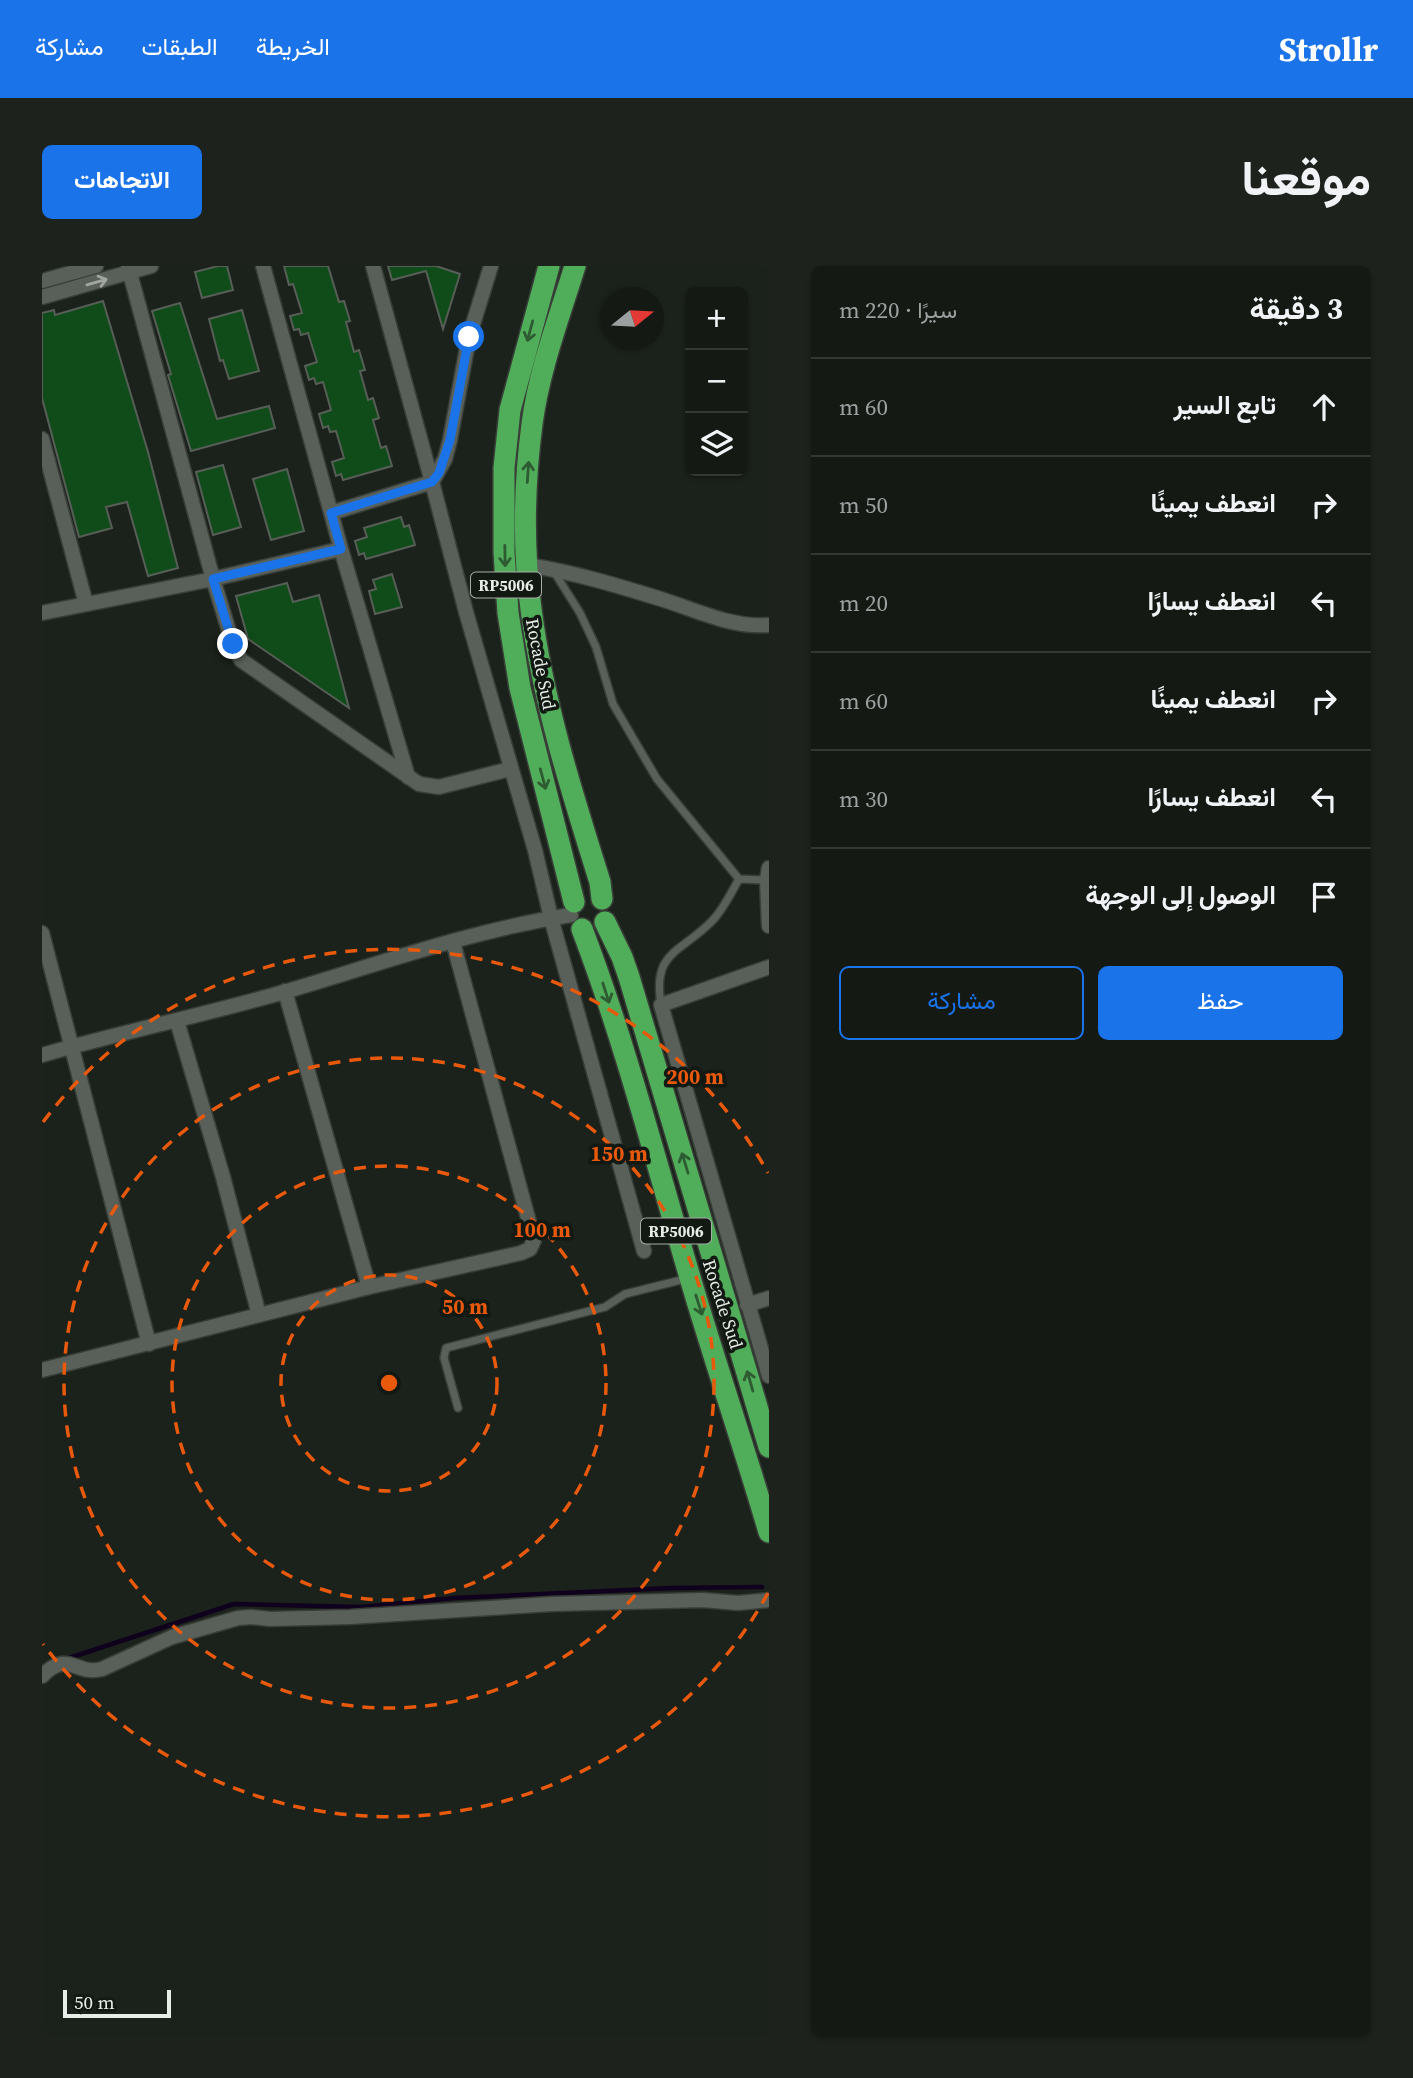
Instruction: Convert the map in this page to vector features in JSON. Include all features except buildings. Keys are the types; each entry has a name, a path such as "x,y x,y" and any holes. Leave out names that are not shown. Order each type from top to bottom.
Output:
{"highway":[{"name":"Rocade Sud","path":"549,266 510,410 504,468 504,552 508,613 520,688 569,916 605,988 690,1278 769,1532"},
{"name":"Rocade Sud","path":"575,266 553,335 532,423 527,477 527,565 531,609 543,676 567,772 600,882 601,899 607,910 605,922 629,977 769,1447"},
{"path":"601,899 590,894 578,898 569,916 595,930 605,922"}],"street":[{"path":"42,281 96,266"},
{"path":"42,297 129,269 151,266"},
{"path":"263,266 408,778"},
{"path":"373,266 510,769 535,850 569,916 644,1251"},
{"path":"331,513 432,482 439,473 450,440 469,337 491,266"},
{"path":"129,269 213,579 233,644 241,660 419,785 432,787 510,769"},
{"path":"42,439 86,604"},
{"path":"42,613 213,579 341,549"},
{"path":"527,565 553,569 652,596 743,625 769,625"},
{"path":"768,874 769,926"},
{"path":"42,1055 177,1021 453,942 569,916"},
{"path":"42,933 149,1344"},
{"path":"42,1370 530,1249 534,1240 453,942"},
{"path":"769,967 661,1005 769,1376"},
{"path":"285,991 369,1287"},
{"path":"177,1021 223,1177 259,1315"},
{"path":"747,1304 769,1298"},
{"path":"42,1675 61,1662 72,1663 89,1671 102,1669 172,1637 238,1618 350,1617 552,1604 703,1600 738,1603 769,1600"}],"lane":[{"path":"553,569 580,613 596,647 613,704 657,779 739,879"},
{"path":"661,1005 658,985 664,961 713,920 739,879 768,874"},
{"path":"458,1408 444,1359 446,1348 606,1307 625,1294 690,1278"}],"waterway":[{"path":"66,1659 234,1604 361,1607 454,1598 671,1588 762,1587"}],"route":[{"path":"233,644 213,579 341,549 331,513 432,482 439,473 450,440 469,337"}]}
